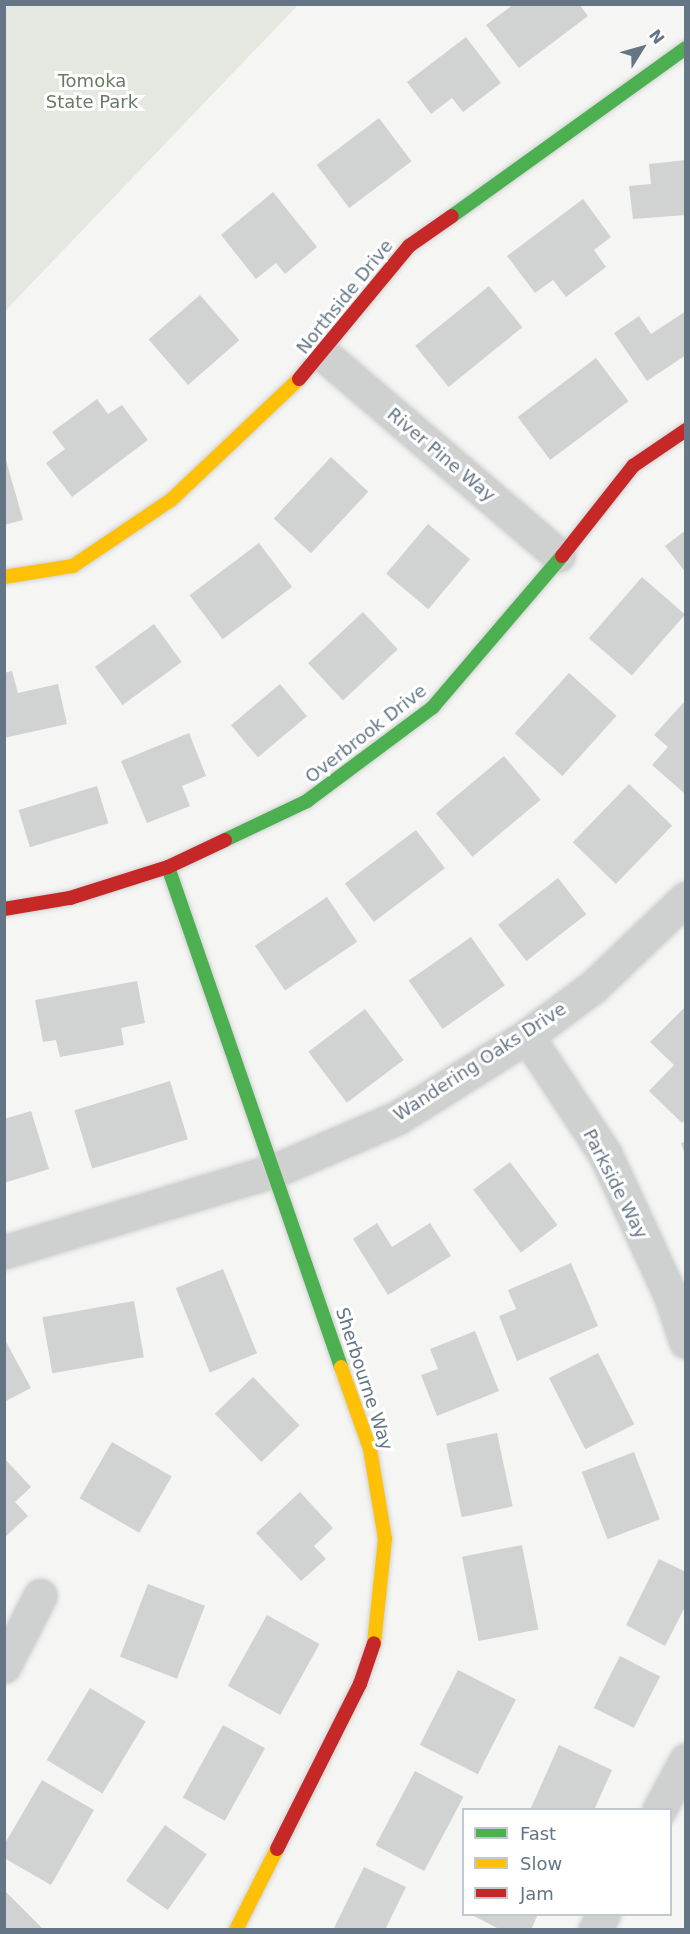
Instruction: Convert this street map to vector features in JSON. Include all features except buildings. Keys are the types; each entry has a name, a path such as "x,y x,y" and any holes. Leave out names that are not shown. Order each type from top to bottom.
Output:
{"street":[{"name":"Northside Drive","path":"4,577 73,566 171,500 324,354 409,246 686,48"},
{"name":"River Pine Way","path":"324,354 558,555"},
{"name":"Overbrook Drive","path":"4,909 69,898 168,867 307,801 433,707 486,651 558,555 633,466 686,429"},
{"name":"Sherbourne Way","path":"168,867 276,1170 370,1449 385,1539 376,1636 360,1684 236,1929"},
{"name":"Wandering Oaks Drive","path":"4,1252 276,1170 397,1118 527,1036 594,986 686,898"},
{"name":"Parkside Way","path":"527,1036 604,1155 670,1297 686,1342"},
{"path":"4,1666 40,1596"},
{"path":"660,1808 686,1760"}],"green space":[{"name":"Tomoka State Park","path":"4,5 298,5 5,311"}],"traffic: fast":[{"path":"452,216 686,48"},
{"path":"225,840 307,801 433,707 562,556"},
{"path":"168,867 341,1367"}],"traffic: slow":[{"path":"4,577 73,566 171,500 299,379"},
{"path":"341,1367 370,1449 385,1539 374,1643"},
{"path":"236,1930 277,1849"}],"traffic: jam":[{"path":"299,379 409,246 452,216"},
{"path":"562,556 633,466 686,430"},
{"path":"4,909 70,898 168,867 225,840"},
{"path":"277,1849 360,1684 374,1643"}]}
